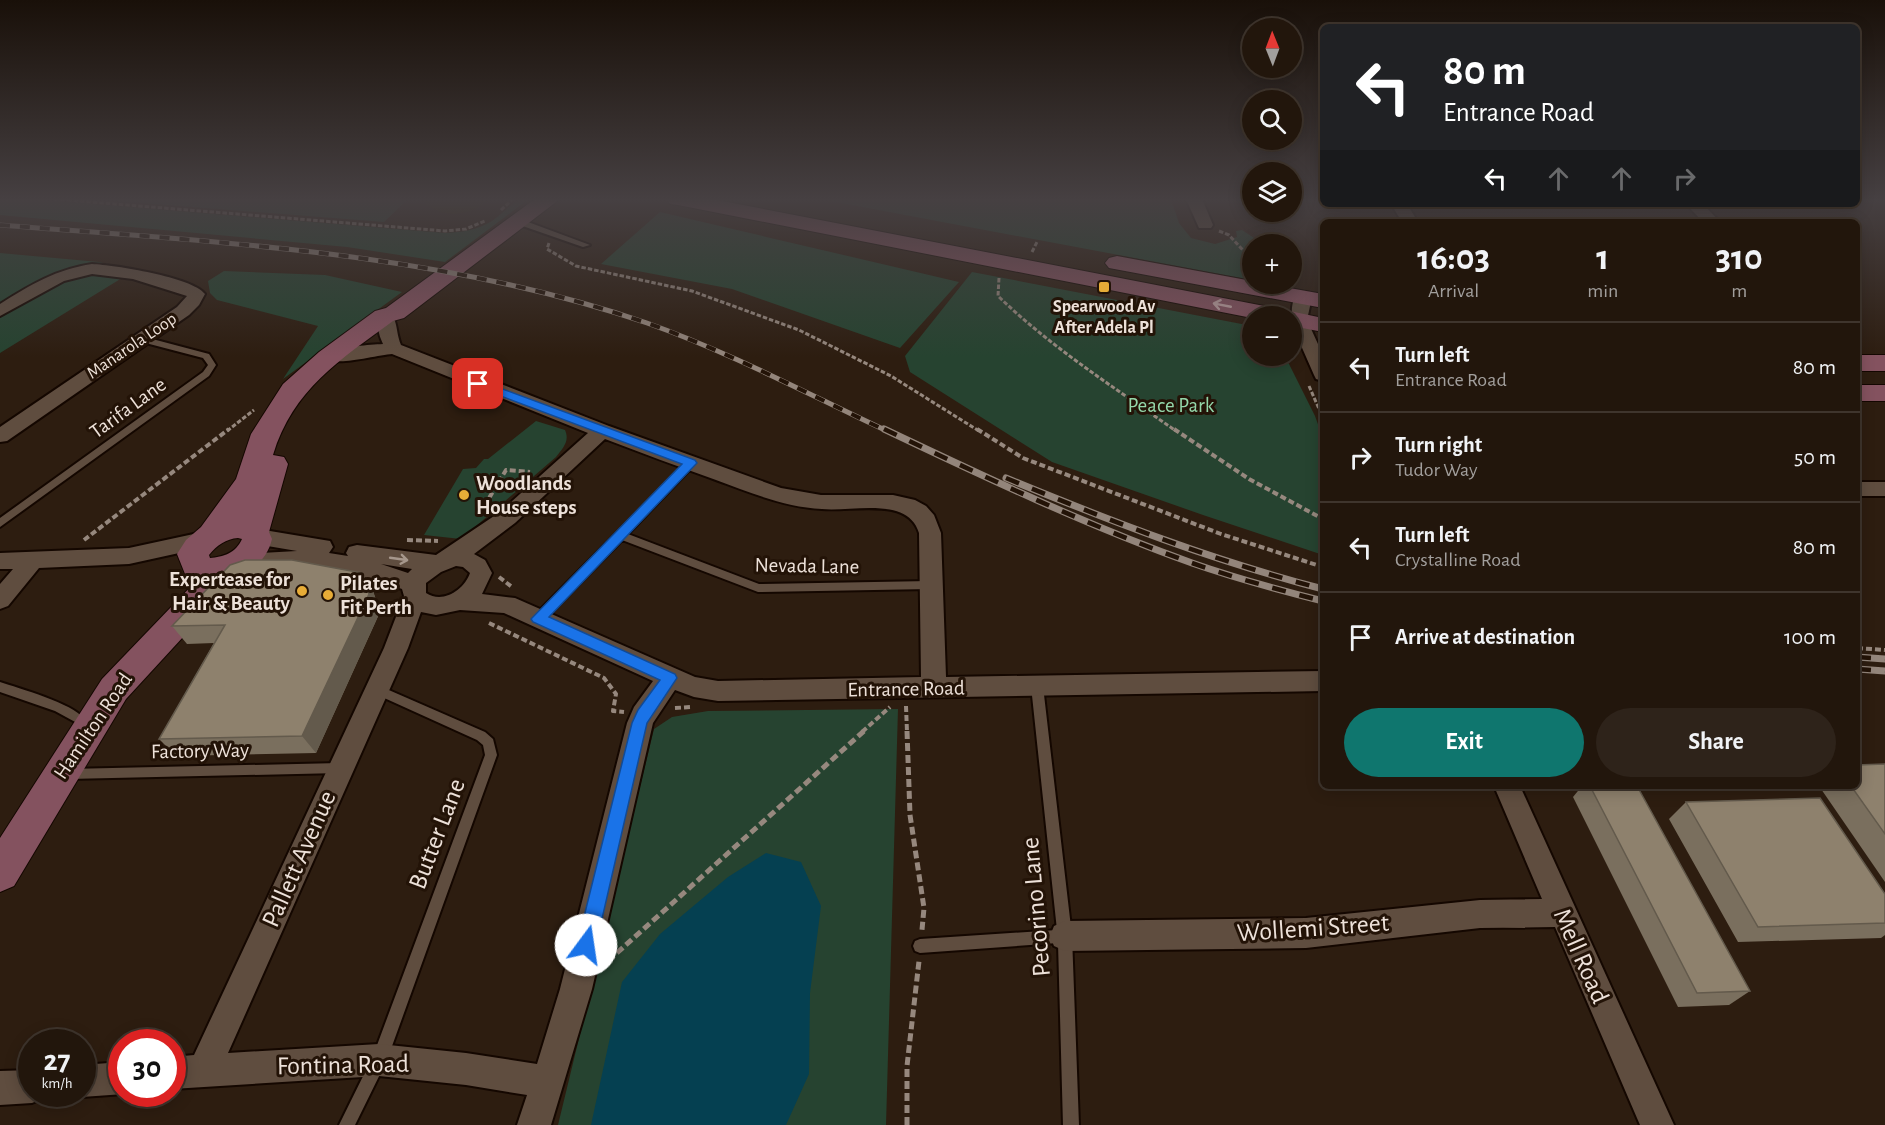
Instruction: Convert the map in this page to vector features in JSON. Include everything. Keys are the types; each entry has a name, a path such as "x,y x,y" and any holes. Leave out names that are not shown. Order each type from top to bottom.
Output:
{"main road":[{"name":"Hamilton Road","path":"256,534 257,515 273,475 280,435 287,418 311,385 343,357 392,328 468,252"},
{"path":"969,252 1271,306"},
{"path":"1018,252 1275,306"},
{"path":"1302,313 1320,323"},
{"name":"Hamilton Road","path":"0,873 114,689 212,556 250,481 265,434 292,390 328,357 384,316 392,328"},
{"path":"1860,363 1885,363"},
{"path":"1860,393 1885,393"},
{"path":"212,556 240,527 256,534"},
{"name":"Hamilton Road","path":"0,840 77,718 116,667 171,610 212,556"}],"street":[{"name":"Manarola Loop","path":"0,311 53,280 78,271 106,269 188,288 196,294 193,301 183,311 0,436"},
{"path":"1302,319 1320,367"},
{"path":"392,328 602,431 778,495 821,502 893,502 907,505 918,511 926,520 930,533 934,688"},
{"path":"416,590 419,576 471,546 484,525 602,431"},
{"path":"1860,489 1885,489"},
{"path":"0,600 11,564 129,556 212,556 321,559 361,565 416,590 426,603 453,602 476,588 480,571 484,525"},
{"path":"256,534 440,562 465,559 480,571"},
{"name":"Entrance Road","path":"480,571 507,604"},
{"name":"Pallett Avenue","path":"188,1072 340,768 396,648 416,590"},
{"name":"Entrance Road","path":"453,602 507,604 694,687 743,692 1320,681"},
{"name":"Pallett Avenue","path":"396,648 433,613 453,602"},
{"path":"534,1125 576,990 640,723 643,714 670,678"},
{"name":"Mell Road","path":"1508,789 1561,913 1657,1125"},
{"name":"Wollemi Street","path":"1065,936 1306,933 1480,914 1561,913"},
{"name":"Fontina Road","path":"188,1072 379,1060 466,1069 549,1082"},
{"path":"0,1088 18,1087"}],"lane":[{"name":"Tarifa Lane","path":"0,523 206,374 212,365 206,356 141,339"},
{"path":"538,619 691,463"},
{"name":"Nevada Lane","path":"620,535 758,588 930,585"},
{"name":"Pecorino Lane","path":"1037,686 1065,936 1071,1125"},
{"path":"0,687 59,708 77,718"},
{"name":"Butter Lane","path":"347,1125 379,1060 491,755 489,744 481,736 375,689"},
{"name":"Factory Way","path":"62,774 340,768"},
{"path":"920,946 1065,936"}],"path":[{"path":"552,252 576,266 692,291 799,330 891,375 1023,458 1221,534 1320,566"},
{"path":"1002,270 998,296 1025,324 1194,443 1286,502 1320,518"},
{"path":"83,540 254,410"},
{"path":"484,525 506,470 539,472"},
{"path":"1860,648 1885,650"},
{"path":"576,990 893,705 907,706 910,815 924,908 907,1066 907,1125"}],"green space":[{"path":"376,252 459,252 445,262"},
{"path":"615,252 829,252 959,282 900,348 732,289 601,264"},
{"path":"1100,252 1242,252 1242,278"},
{"path":"0,253 99,262 135,270 0,353"},
{"path":"224,271 325,275 402,292 283,379 318,326 217,300 210,293 208,281"},
{"name":"Peace Park","path":"972,272 1242,324 1242,366 1290,366 1320,430 1320,554 1052,462 910,372 905,356"},
{"path":"536,421 565,430 566,441 556,457 461,539 424,535 463,469 476,468 484,459 488,459"},
{"path":"898,709 886,1125 558,1125 654,729 672,717 708,711"}],"water":[{"path":"766,853 801,862 821,906 810,993 809,1074 786,1125 591,1125 622,982 660,934 728,877"}],"building":[{"path":"245,560 292,560 362,573 369,594 302,736 159,739 225,625 172,626 230,565"},
{"path":"1885,764 1885,834 1853,789 1860,789 1860,765"},
{"path":"1592,789 1639,789 1750,991 1697,993"},
{"path":"1820,798 1885,894 1885,923 1758,927 1686,802"}],"railway":[{"path":"304,252 408,265 489,280 568,299 647,323 738,360 887,431"},
{"path":"884,429 1113,533 1224,574 1320,600"},
{"path":"1006,478 1163,539 1242,566 1320,588"},
{"path":"1860,657 1885,659"},
{"path":"1860,669 1885,671"}],"place":[{"name":"Spearwood Av After Adela Pl","path":"1104,287"},
{"name":"Woodlands House steps","path":"464,495"},
{"name":"Expertease for Hair & Beauty","path":"302,591"},
{"name":"Pilates Fit Perth","path":"328,595"}],"route":[{"path":"478,384 691,463 538,619 670,678 643,714 640,723 586,945"}]}
